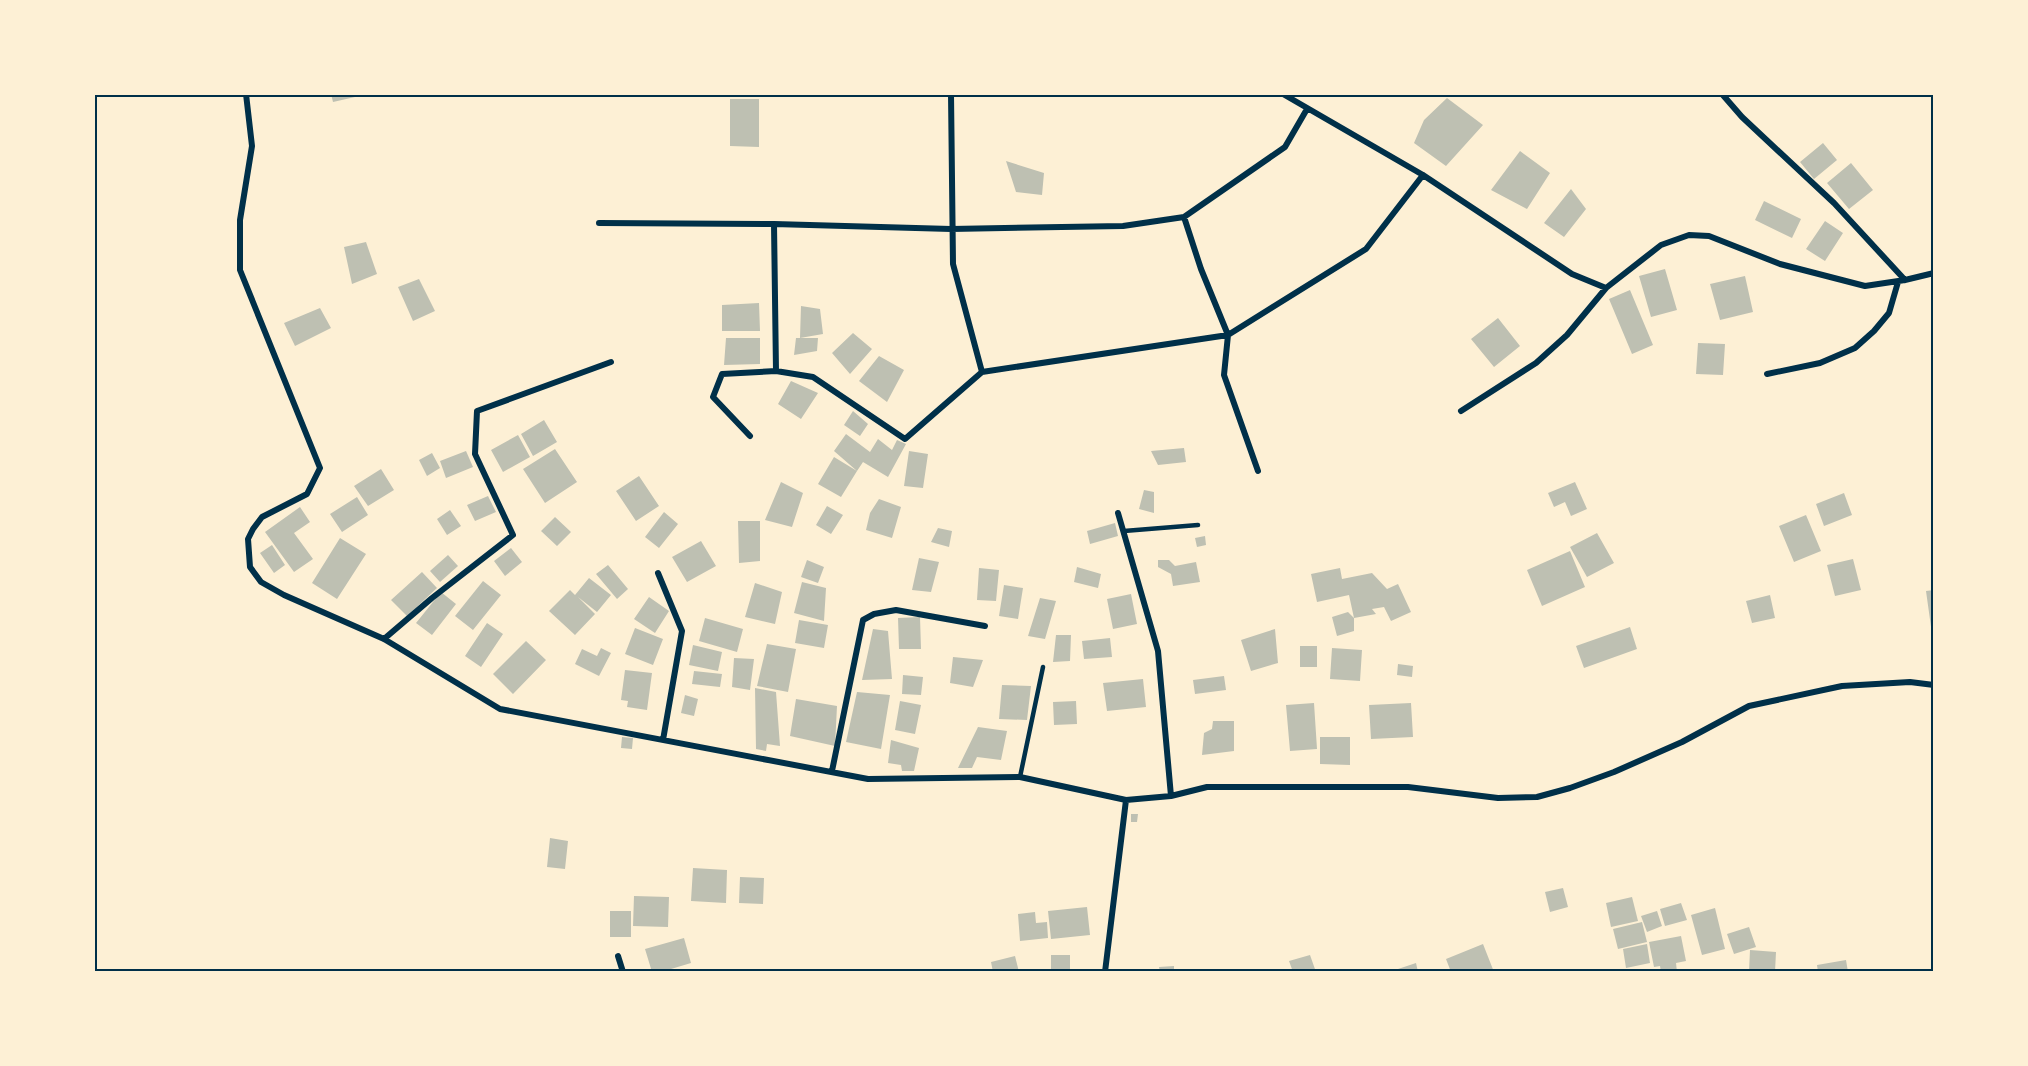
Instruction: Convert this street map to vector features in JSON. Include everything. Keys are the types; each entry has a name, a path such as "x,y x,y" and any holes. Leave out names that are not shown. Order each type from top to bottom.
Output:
{"street":[{"path":"246,94 252,146 240,220 240,270 320,468 307,494 262,517 253,529 248,539 250,567 261,582 284,595 384,639 500,709 868,779 1020,777 1126,800 1171,796 1207,787 1408,787 1498,798 1537,797 1614,772 1682,742 1749,706 1842,686 1910,682 1934,685"},
{"path":"951,94 953,264 962,290 982,372"},
{"path":"1283,94 1423,176 1572,274 1606,288"},
{"path":"1722,94 1742,117 1834,203 1905,280"},
{"path":"599,223 774,224 951,229 1123,226 1184,217 1285,147 1307,109"},
{"path":"750,436 713,397 722,374 776,371 813,376 905,439 982,372 1228,335 1366,249 1423,176"},
{"path":"1184,217 1201,269 1228,335 1224,375 1258,471"},
{"path":"774,224 776,371"},
{"path":"1461,411 1536,363 1567,336 1606,288 1661,245 1689,234 1709,236 1780,264 1865,286 1898,282 1934,273"},
{"path":"1767,374 1820,363 1855,348 1889,314 1898,282"},
{"path":"384,639 513,535 475,454 477,411 611,362"},
{"path":"1118,513 1158,651 1171,796"},
{"path":"658,573 682,631 663,740"},
{"path":"832,771 864,620 874,614 897,610 984,626"},
{"path":"1105,972 1126,800"},
{"path":"618,956 623,972"}],"lane":[{"path":"1124,531 1198,525"},
{"path":"1020,777 1043,667"}],"building":[{"path":"331,94 355,94 355,97 333,102"},
{"path":"1447,98 1483,125 1446,166 1414,143 1424,120"},
{"path":"730,99 759,99 759,147 730,146"},
{"path":"1823,143 1837,160 1814,179 1800,162"},
{"path":"1520,151 1550,173 1527,209 1491,190"},
{"path":"1006,161 1044,173 1042,195 1016,192"},
{"path":"1851,163 1873,190 1849,209 1827,183"},
{"path":"1571,189 1586,209 1564,237 1544,223"},
{"path":"1764,201 1801,219 1792,238 1755,220"},
{"path":"1825,221 1843,233 1825,261 1806,249"},
{"path":"366,242 377,274 352,284 344,247"},
{"path":"1665,269 1677,310 1651,317 1639,276"},
{"path":"1745,276 1753,312 1720,320 1710,284"},
{"path":"419,279 435,311 413,321 398,287"},
{"path":"1630,290 1653,345 1632,354 1609,299"},
{"path":"759,303 760,331 722,331 722,305"},
{"path":"801,306 820,309 823,334 800,338"},
{"path":"320,308 331,328 295,346 284,323"},
{"path":"1498,318 1520,346 1494,367 1471,339"},
{"path":"853,333 872,349 850,374 832,353"},
{"path":"726,338 760,338 760,364 724,365"},
{"path":"796,338 818,338 817,351 794,355"},
{"path":"1698,343 1725,344 1723,375 1696,374"},
{"path":"879,356 904,370 887,402 859,381"},
{"path":"791,381 818,393 801,419 778,404"},
{"path":"853,411 868,424 860,436 844,425"},
{"path":"544,420 557,442 533,456 521,434"},
{"path":"846,434 870,452 878,439 892,450 897,440 906,444 888,477 863,462 857,471 834,451"},
{"path":"518,435 530,457 503,472 491,450"},
{"path":"1184,448 1186,462 1158,465 1151,451"},
{"path":"555,449 577,482 545,503 523,469"},
{"path":"466,451 473,467 446,478 440,461"},
{"path":"909,451 928,454 923,488 904,486"},
{"path":"432,453 440,468 427,476 419,460"},
{"path":"834,457 857,471 841,497 818,484"},
{"path":"381,469 394,490 368,506 354,486"},
{"path":"639,476 659,506 636,521 616,491"},
{"path":"781,482 803,493 792,527 765,520"},
{"path":"1575,482 1587,509 1571,516 1565,502 1554,507 1548,493"},
{"path":"1144,490 1154,492 1154,513 1139,509"},
{"path":"1844,493 1852,515 1824,526 1816,504"},
{"path":"488,496 496,512 475,521 467,505"},
{"path":"357,497 368,515 342,532 330,514"},
{"path":"879,499 901,507 892,538 866,530 870,513"},
{"path":"827,506 843,515 831,534 816,525"},
{"path":"300,507 310,522 294,533 313,559 294,572 265,532"},
{"path":"450,510 461,526 447,535 437,519"},
{"path":"664,512 678,524 659,548 645,537"},
{"path":"1806,515 1821,551 1794,562 1779,526"},
{"path":"555,517 571,532 557,546 541,531"},
{"path":"738,521 760,521 760,561 739,563"},
{"path":"1115,523 1118,536 1090,544 1087,531"},
{"path":"938,528 952,531 949,547 931,542"},
{"path":"1597,533 1614,563 1587,577 1570,547"},
{"path":"1205,536 1206,545 1197,547 1195,538"},
{"path":"340,538 366,554 337,599 312,583"},
{"path":"701,541 716,566 687,582 672,557"},
{"path":"272,545 285,565 274,573 260,553"},
{"path":"511,548 522,562 505,576 494,561"},
{"path":"1570,551 1585,587 1542,606 1527,570"},
{"path":"448,555 458,566 440,582 430,571"},
{"path":"919,558 939,562 931,592 912,590"},
{"path":"1853,559 1861,590 1835,596 1827,565"},
{"path":"807,560 824,567 818,583 801,577"},
{"path":"1158,560 1169,560 1175,566 1196,562 1200,582 1173,586 1171,574 1158,567"},
{"path":"608,565 628,589 617,599 596,574"},
{"path":"1077,567 1101,574 1098,588 1074,582"},
{"path":"979,568 999,570 996,601 977,600"},
{"path":"1340,568 1342,579 1372,573 1387,589 1398,584 1411,612 1391,621 1384,607 1372,609 1376,614 1354,618 1349,595 1317,602 1311,574"},
{"path":"422,572 437,588 407,616 391,600"},
{"path":"589,578 611,595 597,612 578,597 595,614 575,635 549,611 570,590 575,595"},
{"path":"483,581 501,595 473,630 455,616"},
{"path":"802,582 826,588 824,621 794,613"},
{"path":"755,583 782,592 775,624 745,617"},
{"path":"1004,585 1023,588 1018,619 999,616"},
{"path":"1934,590 1934,634 1932,634 1926,591"},
{"path":"441,592 456,604 432,635 416,623"},
{"path":"1131,594 1137,624 1113,629 1107,599"},
{"path":"1770,595 1775,618 1752,623 1746,601"},
{"path":"649,597 669,611 655,633 634,619"},
{"path":"1040,598 1056,601 1045,639 1028,636"},
{"path":"1348,612 1354,618 1354,631 1337,636 1332,617"},
{"path":"920,617 921,649 899,649 898,618"},
{"path":"705,618 743,629 737,652 699,641"},
{"path":"799,620 828,625 824,648 795,643"},
{"path":"487,623 503,634 481,667 465,656"},
{"path":"1630,627 1637,649 1584,668 1576,646"},
{"path":"635,628 663,639 653,665 625,654"},
{"path":"873,629 888,631 892,679 862,680"},
{"path":"1275,629 1278,663 1251,671 1241,640"},
{"path":"1056,635 1071,635 1070,661 1053,662"},
{"path":"1110,638 1112,657 1084,659 1082,641"},
{"path":"526,641 546,660 513,694 493,674"},
{"path":"767,644 796,649 788,692 757,686"},
{"path":"693,645 722,652 718,671 689,665"},
{"path":"1300,646 1317,646 1317,667 1300,667"},
{"path":"601,648 611,653 599,676 575,664 582,649 597,656"},
{"path":"1332,648 1362,650 1360,681 1330,679"},
{"path":"953,657 983,660 973,687 950,683"},
{"path":"734,658 754,659 750,690 732,687"},
{"path":"1398,664 1413,666 1412,677 1397,675"},
{"path":"625,670 652,673 647,710 627,707 628,701 621,700"},
{"path":"694,671 722,674 720,687 692,684"},
{"path":"903,675 923,677 921,695 902,694"},
{"path":"1224,676 1226,690 1195,694 1193,680"},
{"path":"1143,679 1146,707 1107,711 1103,683"},
{"path":"1002,685 1031,686 1027,720 999,719"},
{"path":"755,688 776,692 780,746 767,744 766,751 756,749"},
{"path":"857,692 890,695 881,749 846,742"},
{"path":"685,695 698,699 694,716 681,713"},
{"path":"796,699 837,706 835,746 790,736"},
{"path":"900,701 921,705 915,734 895,730"},
{"path":"1076,701 1077,724 1054,725 1053,702"},
{"path":"1314,703 1317,749 1290,751 1286,705"},
{"path":"1411,703 1413,737 1371,739 1369,705"},
{"path":"1213,721 1234,721 1234,751 1202,755 1204,733 1212,729"},
{"path":"978,727 1007,731 1001,760 977,757 972,768 958,768"},
{"path":"622,737 633,738 632,749 621,748"},
{"path":"1320,737 1350,737 1350,765 1320,764"},
{"path":"891,740 919,748 914,771 902,771 901,765 888,763"},
{"path":"1131,814 1138,814 1137,822 1131,822"},
{"path":"550,838 568,841 565,869 547,867"},
{"path":"693,868 727,870 726,903 691,901"},
{"path":"740,877 764,878 763,904 739,903"},
{"path":"1563,888 1568,907 1550,912 1545,892"},
{"path":"634,896 669,897 668,927 633,926"},
{"path":"1632,897 1638,921 1611,927 1606,903"},
{"path":"1681,903 1687,920 1665,926 1660,909"},
{"path":"1087,907 1090,935 1051,939 1048,911"},
{"path":"1715,908 1725,949 1702,955 1691,915"},
{"path":"610,911 631,911 631,937 610,937"},
{"path":"1657,911 1662,926 1647,932 1641,916"},
{"path":"1035,912 1036,923 1047,922 1048,938 1020,941 1018,914"},
{"path":"1642,922 1647,942 1618,949 1613,929"},
{"path":"1749,927 1756,947 1734,954 1727,934"},
{"path":"1681,936 1686,961 1676,963 1677,972 1661,972 1660,966 1654,967 1649,942"},
{"path":"684,938 691,963 661,972 652,972 645,949"},
{"path":"1483,944 1494,972 1451,972 1446,959"},
{"path":"1647,944 1650,963 1626,968 1623,949"},
{"path":"1750,950 1776,952 1775,972 1749,972"},
{"path":"1051,955 1070,955 1070,972 1051,972"},
{"path":"1310,955 1316,972 1293,972 1289,961"},
{"path":"1015,956 1019,972 993,972 991,962"},
{"path":"1846,960 1848,972 1818,972 1817,965"},
{"path":"1416,963 1418,972 1392,972 1392,971"},
{"path":"1174,966 1174,972 1160,972 1159,967"}]}
